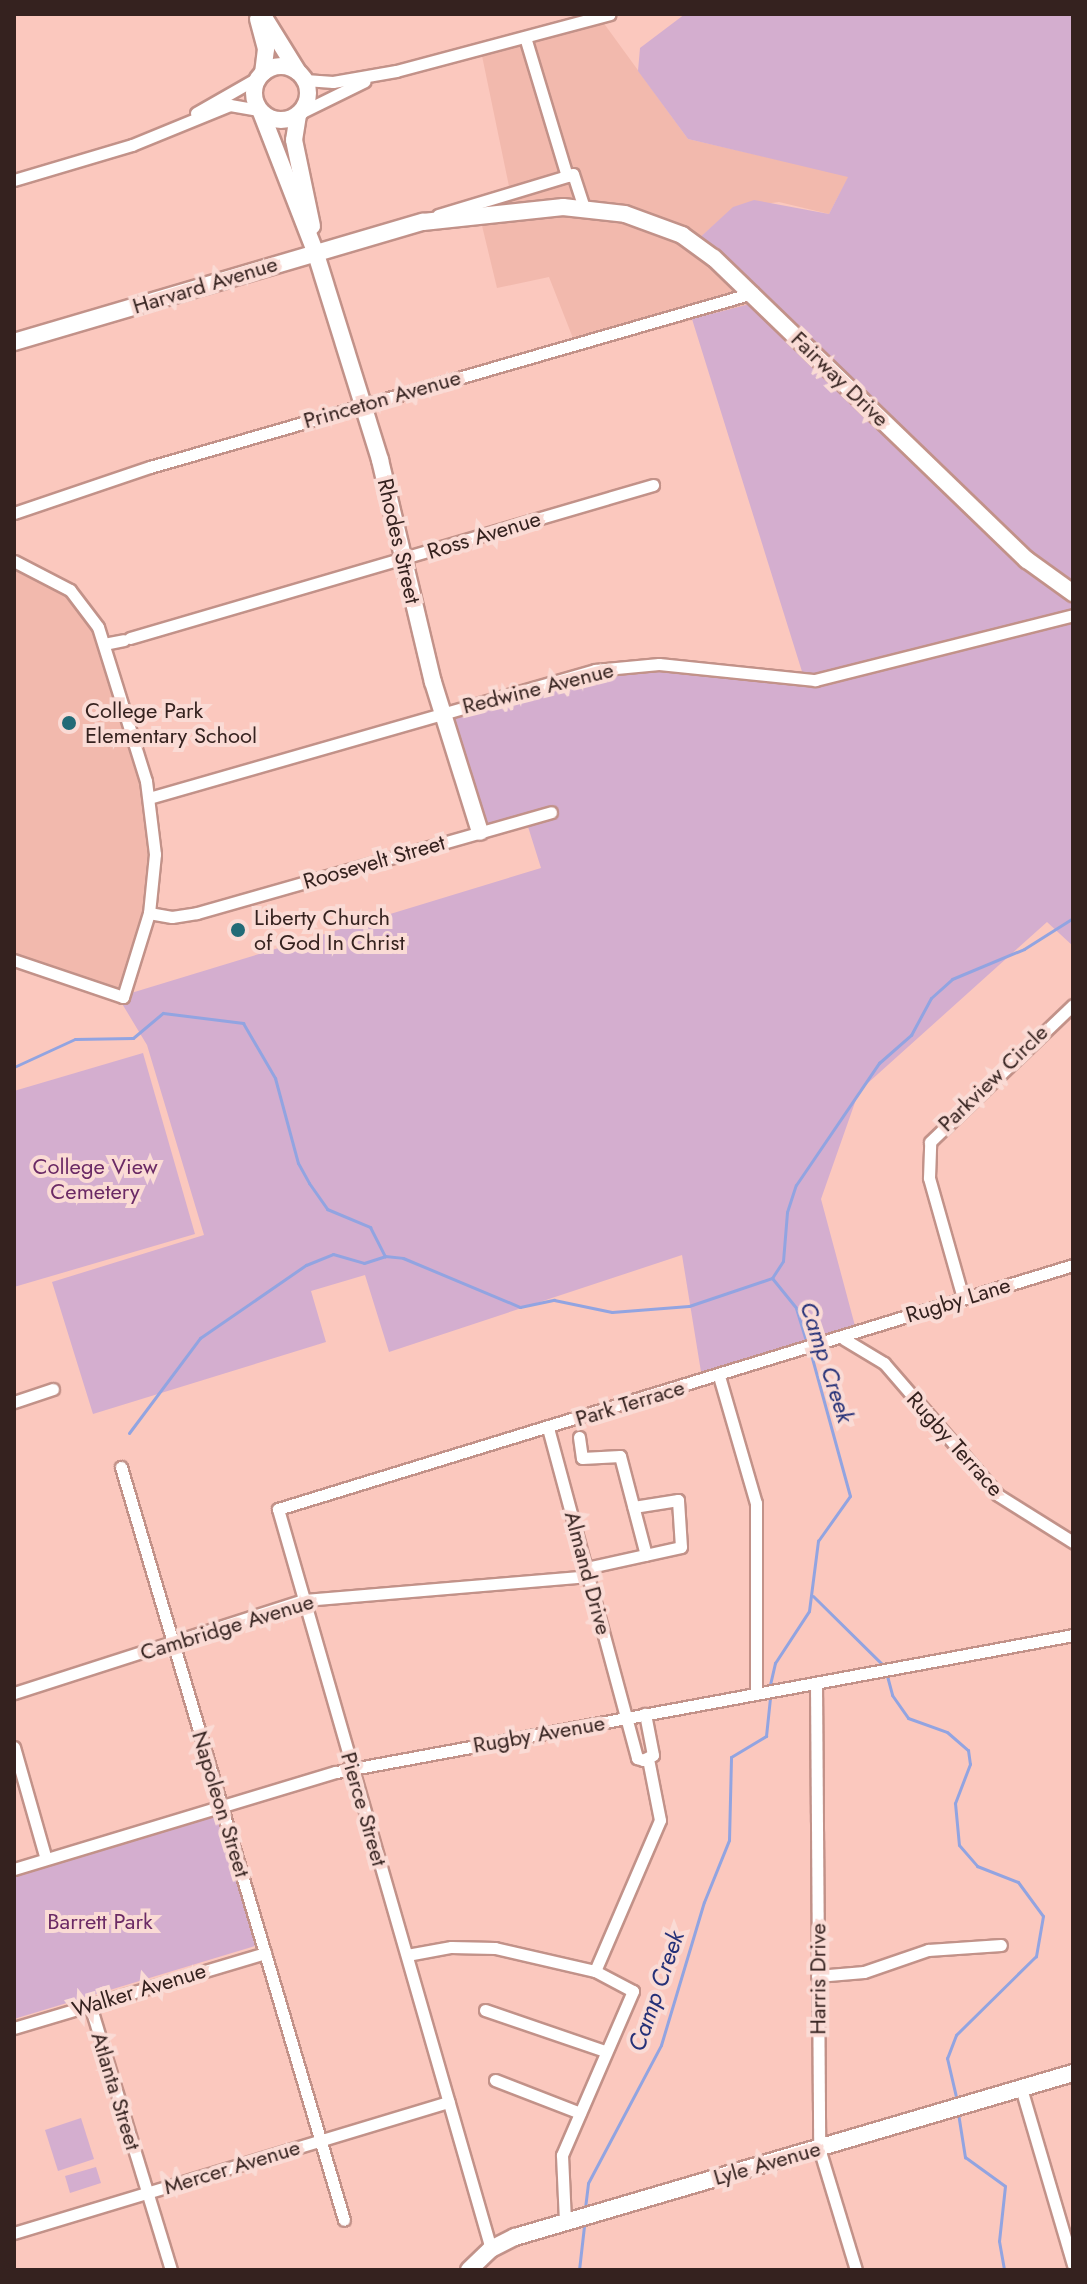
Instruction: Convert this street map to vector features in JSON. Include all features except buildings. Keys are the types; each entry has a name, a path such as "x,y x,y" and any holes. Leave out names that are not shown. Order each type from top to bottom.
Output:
{"street":[{"path":"259,14 266,49 254,92 260,111"},
{"path":"259,14 302,76 308,96 299,114"},
{"path":"173,129 280,66 302,76 333,82 396,71 610,14"},
{"path":"525,37 567,176 573,174 584,207"},
{"path":"14,180 173,129 236,103 280,121 340,91 396,71"},
{"name":"Rhodes Street","path":"260,111 315,251 362,405 442,713 480,832"},
{"name":"Rhodes Street","path":"299,114 294,140 315,251"},
{"name":"Harvard Avenue","path":"14,342 567,176"},
{"name":"Harvard Avenue","path":"396,228 453,217 584,207"},
{"name":"Fairway Drive","path":"584,207 625,214 682,235 753,293 1019,553 1073,593"},
{"name":"Princeton Avenue","path":"14,513 362,405 753,293"},
{"name":"Ross Avenue","path":"104,644 653,485"},
{"path":"14,561 70,590 91,613 104,644 149,798 155,854 149,913 123,997 14,960"},
{"name":"Redwine Avenue","path":"149,798 571,676 638,665 794,681 836,677 1073,615"},
{"name":"Roosevelt Street","path":"149,913 172,917 197,913 551,812"},
{"name":"Parkview Circle","path":"963,1298 929,1178 930,1142 1073,1005"},
{"name":"Rugby Lane","path":"844,1339 963,1298 1073,1265"},
{"name":"Park Terrace","path":"417,1468 844,1339"},
{"name":"Rugby Terrace","path":"844,1339 884,1363 998,1495 1073,1542"},
{"path":"719,1376 756,1503 756,1694"},
{"path":"14,1402 53,1389"},
{"name":"Almand Drive","path":"548,1428 637,1758 648,1759"},
{"path":"579,1437 582,1458 620,1456 646,1555"},
{"name":"Napoleon Street","path":"121,1467 344,2220"},
{"name":"Pierce Street","path":"417,1468 278,1509 491,2249"},
{"name":"Cambridge Avenue","path":"14,1693 304,1600 588,1572 681,1547 678,1500 634,1507"},
{"name":"Rugby Avenue","path":"14,1869 353,1768 1073,1635"},
{"name":"Harris Drive","path":"816,1683 819,2148 856,2270"},
{"path":"595,1971 660,1820 648,1759 653,1755 645,1714"},
{"path":"14,1747 46,1859"},
{"path":"817,1976 864,1972 928,1950 1001,1945"},
{"path":"407,1955 433,1949 495,1948 595,1971 633,1991 562,2155 561,2200 565,2222"},
{"name":"Walker Avenue","path":"14,2028 265,1953"},
{"name":"Atlanta Street","path":"90,2005 171,2270"},
{"path":"485,2010 605,2051"},
{"name":"Lyle Avenue","path":"469,2270 491,2249 565,2222 1073,2073"},
{"path":"495,2080 580,2113"},
{"path":"1021,2088 1073,2265"},
{"name":"Mercer Avenue","path":"14,2233 449,2102"}],"shaded area":[{"path":"600,18 688,139 849,176 829,214 779,202 733,208 695,242 755,303 578,351 549,277 497,288 478,209 511,196 481,51"},
{"name":"College Park Elementary School","path":"14,562 61,586 89,614 148,800 153,882 141,938 118,997 14,961"}],"green space":[{"path":"685,14 1073,14 1073,946 1047,922 859,1091 821,1199 858,1337 702,1378 682,1255 389,1352 365,1275 311,1291 326,1342 93,1414 52,1282 204,1235 147,1045 118,997 541,868 524,814 480,827 445,711 595,674 654,668 804,678 692,319 754,303 695,242 733,207 754,200 829,214 848,177 688,139 638,71 640,48"},
{"name":"College View Cemetery","path":"143,1053 195,1234 14,1287 14,1091"},
{"name":"Barrett Park","path":"218,1815 255,1946 14,2019 14,1877"},
{"path":"81,2118 94,2159 58,2171 45,2130"},
{"path":"96,2167 101,2183 70,2193 65,2176"}],"waterway":[{"name":"Camp Creek","path":"772,1278 783,1261 787,1212 796,1185 879,1063 911,1035 931,998 952,979 1024,949 1073,918"},
{"path":"14,1067 75,1039 133,1038 163,1013 243,1023 275,1078 298,1163 309,1183 327,1209 370,1227 385,1256"},
{"path":"129,1433 200,1338 306,1265 333,1254 364,1263 385,1256 403,1258 520,1307 554,1300 612,1312 689,1306 772,1278"},
{"name":"Camp Creek","path":"772,1278 796,1308 807,1344"},
{"name":"Camp Creek","path":"769,1689 775,1663 809,1611 818,1541 850,1496 810,1351"},
{"path":"813,1596 883,1665"},
{"path":"886,1672 892,1695 908,1718 947,1732 968,1750 970,1764 955,1803 959,1845 977,1866 1018,1882 1043,1916 1036,1956 956,2035 947,2058 957,2101"},
{"name":"Camp Creek","path":"585,2208 588,2183 661,2045 704,1902 729,1840 731,1757 766,1736 770,1699"},
{"path":"958,2113 965,2157 1005,2186 999,2241 1004,2270"},
{"name":"Camp Creek","path":"579,2270 584,2226"}],"place":[{"name":"College Park Elementary School","path":"69,723"},
{"name":"Liberty Church of God In Christ","path":"238,930"}]}
